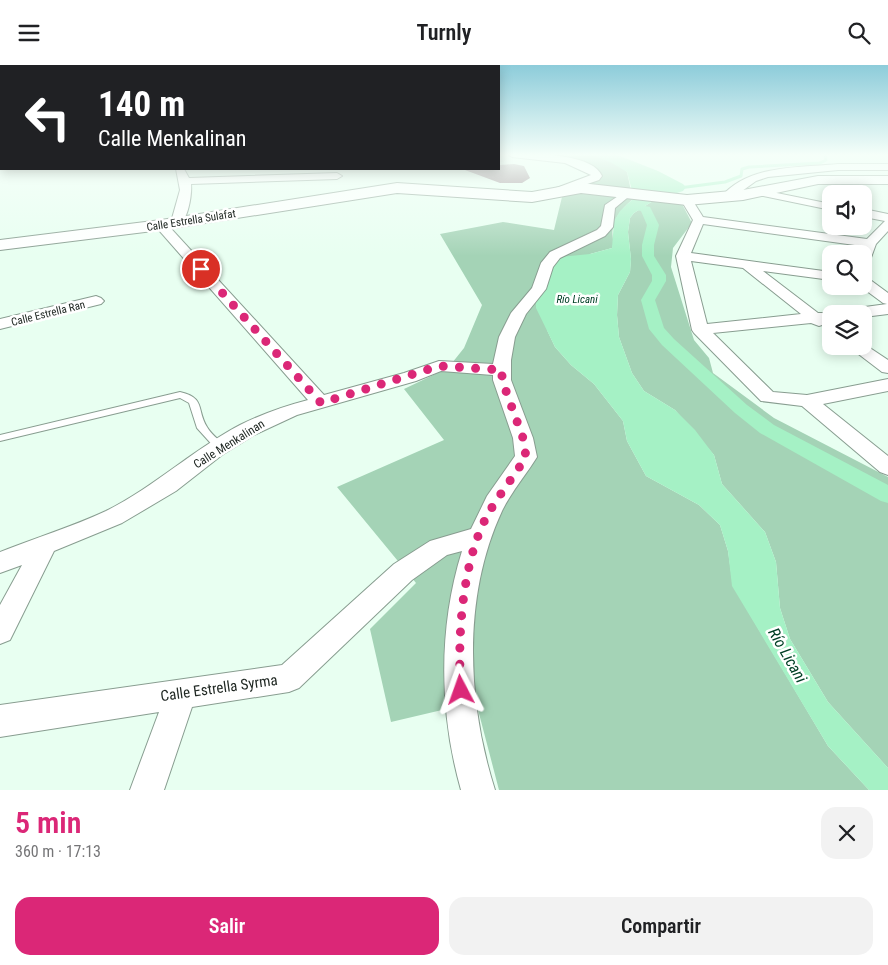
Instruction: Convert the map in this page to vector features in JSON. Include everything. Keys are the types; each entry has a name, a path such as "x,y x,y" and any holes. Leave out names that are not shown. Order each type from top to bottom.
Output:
{"street":[{"path":"186,188 186,198 169,223 321,403"},
{"path":"341,188 345,196"},
{"name":"Calle Estrella Sulafat","path":"0,245 169,223 397,188 523,197 581,188 680,199 727,197 777,188"},
{"path":"556,192 567,188"},
{"path":"727,197 741,188"},
{"path":"838,188 879,195"},
{"path":"757,192 822,205"},
{"path":"478,790 465,739 459,657 466,582 479,536 488,515 526,457 523,438 502,380 505,345 514,321 539,289 546,266 555,255 601,233 607,227 609,207 629,193"},
{"path":"680,199 698,220 888,244"},
{"path":"872,215 888,218"},
{"path":"698,220 683,257 700,330 768,397 807,401 888,385"},
{"path":"870,245 888,224"},
{"path":"683,257 822,276"},
{"path":"749,267 822,323"},
{"path":"872,287 888,300"},
{"name":"Calle Estrella Ran","path":"0,324 96,301"},
{"path":"872,311 888,309"},
{"path":"700,330 822,317"},
{"path":"869,355 888,368"},
{"name":"Calle Menkalinan","path":"0,563 114,517 168,485 220,447 266,421 290,411 439,366 502,370"},
{"path":"807,401 888,467"},
{"name":"Calle Estrella Syrma","path":"0,721 289,678 403,573 439,548 479,536"},
{"path":"0,631 45,546"},
{"path":"147,790 180,694"}],"lane":[{"path":"0,438 180,395 190,396 194,401 201,426 220,447"}],"shaded area":[{"path":"608,188 630,188 631,191"},
{"path":"565,190 634,198 618,215 614,223 612,248 590,254 547,330 555,347 571,365 594,384 623,421 627,441 646,476 699,505 720,525 728,551 733,586 828,746 869,790 499,790 476,702 391,722 370,629 416,583 337,487 444,440 404,389 448,368 464,348 482,305 440,234 503,222 554,230"},
{"path":"653,201 682,204 692,223 673,248 671,267 694,340 709,358 713,373 774,418 888,477 888,768 828,702 790,639 780,608 776,562 765,532 722,484 714,455 675,410 644,391 632,373 619,337 618,295 630,272 631,259 628,232 630,218 634,213"}],"water":[{"name":"Río Licani","path":"631,188 685,188 683,191 653,201 634,213 630,218 628,232 631,259 630,272 618,295 617,315 619,337 632,373 644,391 675,410 695,430 714,455 722,484 765,532 776,562 780,608 790,639 828,702 888,768 888,790 869,790 828,746 732,586 728,551 720,525 699,505 646,476 627,441 623,421 594,384 571,365 555,347 536,308 536,294 542,275 560,257 590,254 612,248 614,221 620,211 634,198"}],"waterway":[{"path":"631,206 646,209 653,225 648,245 648,256 659,275 659,281 648,300 657,329 668,342 741,409 767,429 888,495"}],"route":[{"path":"201,269 321,403 410,377 439,366 502,370 502,380 523,438 526,457 488,515 474,551 466,582 460,638 461,690"}]}
